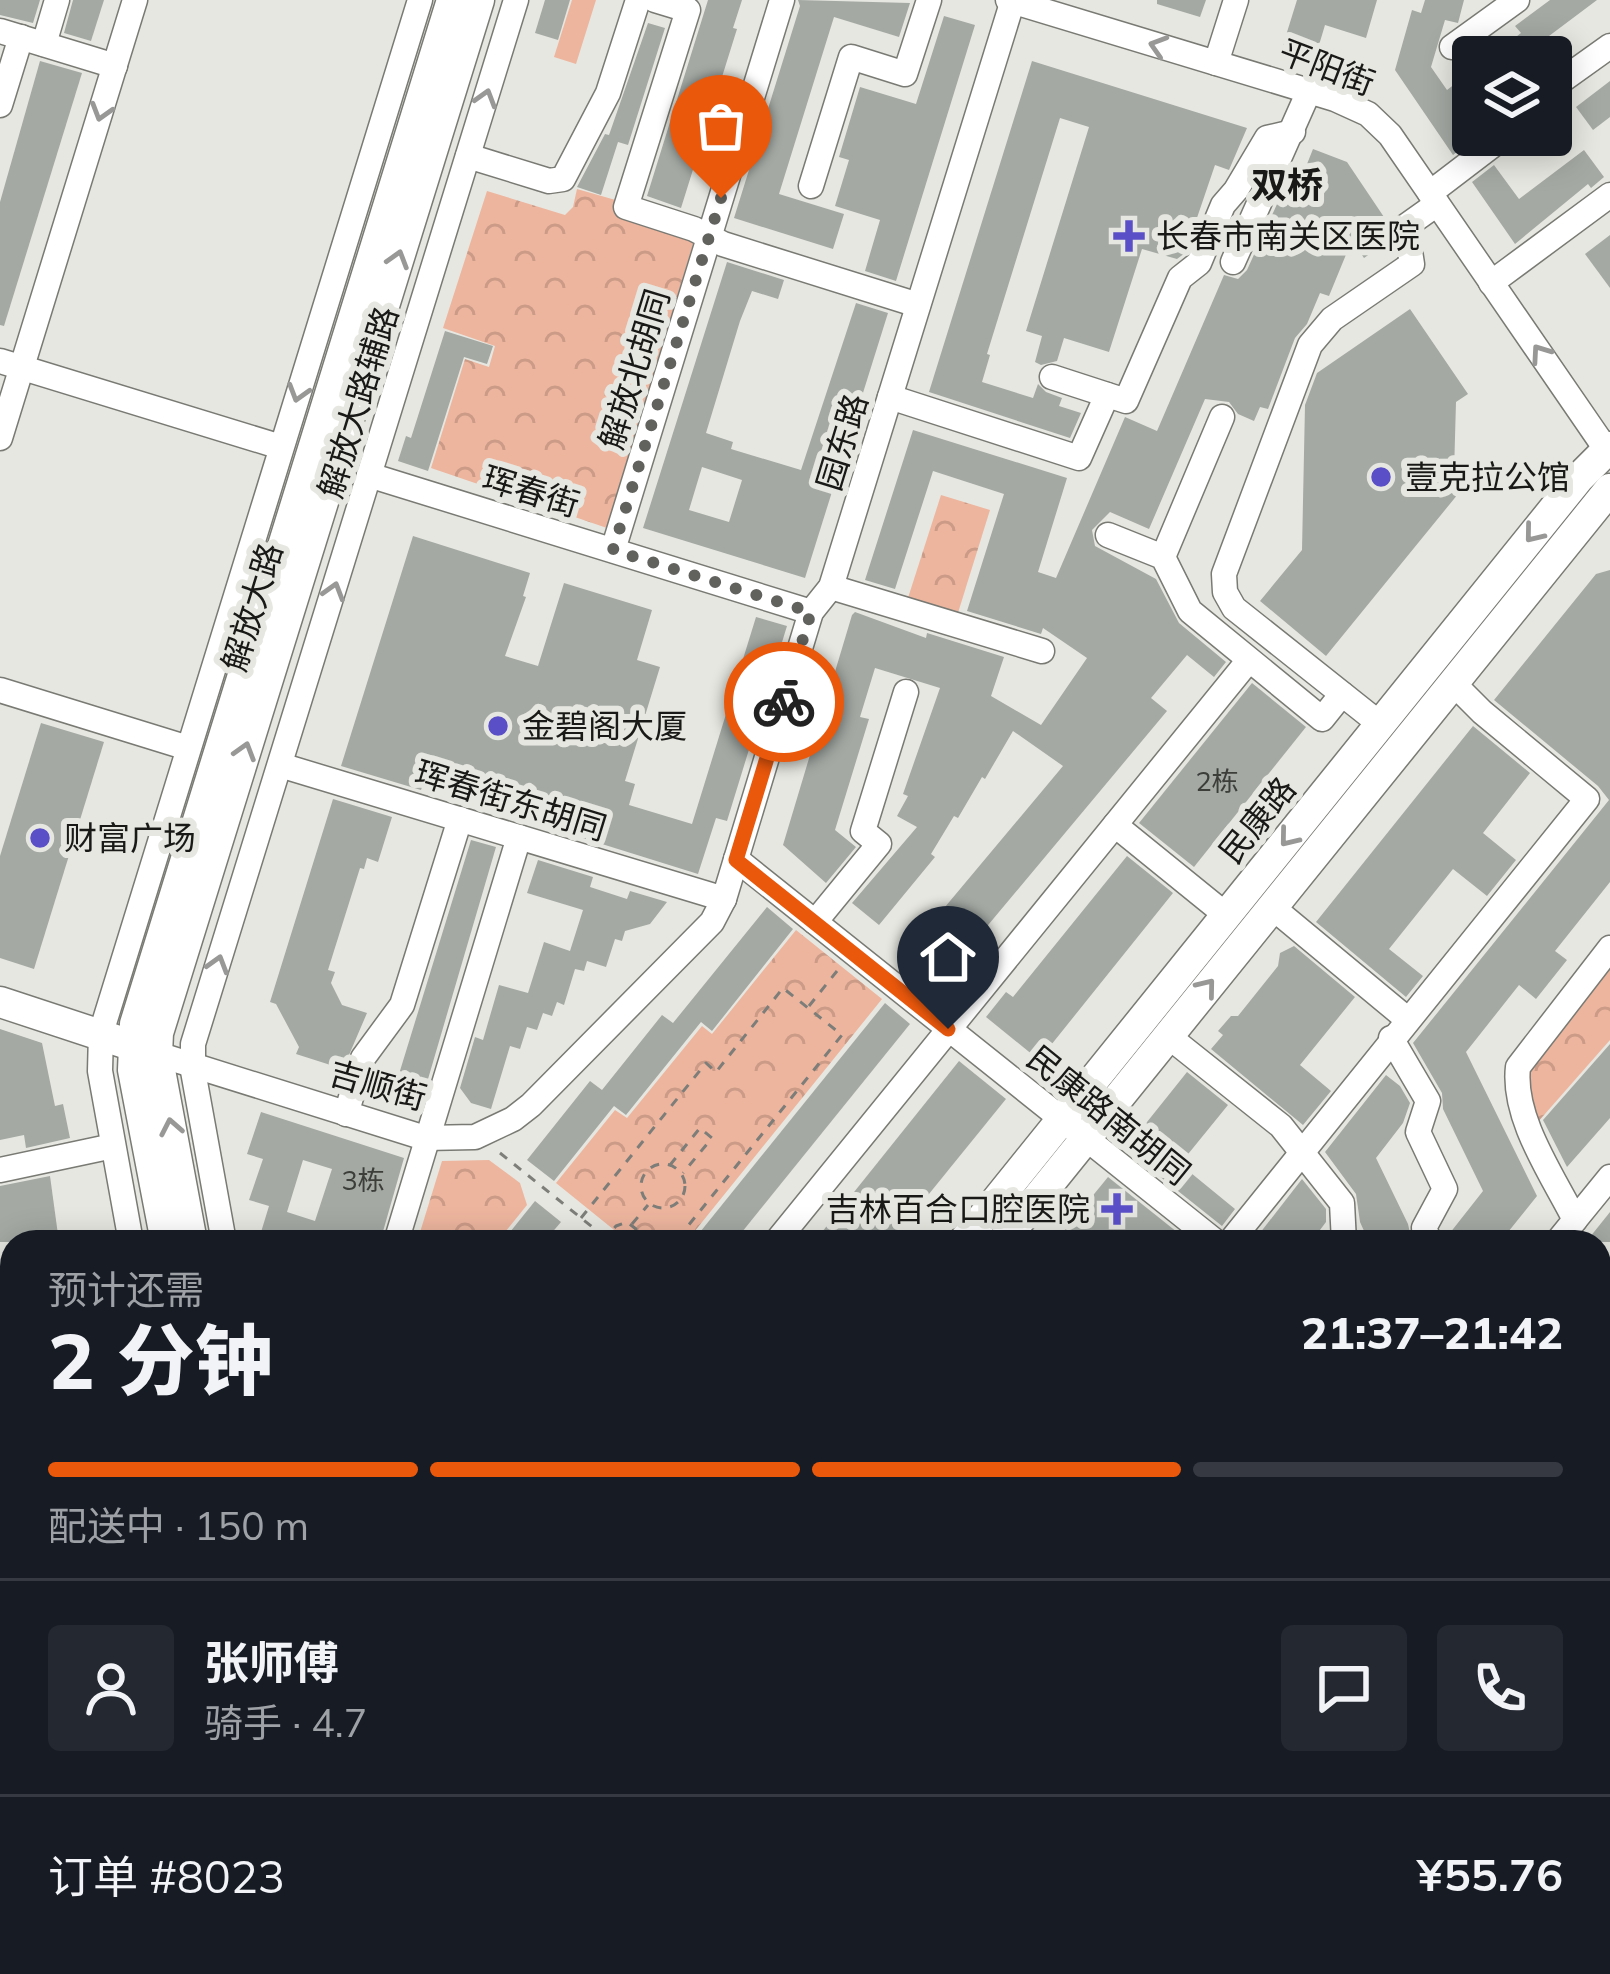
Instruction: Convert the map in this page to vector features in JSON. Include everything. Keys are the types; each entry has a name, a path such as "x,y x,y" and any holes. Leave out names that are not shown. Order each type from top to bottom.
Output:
{"main road":[{"name":"解放大路","path":"165,1230 144,1049 452,0"},
{"name":"解放大路","path":"189,1230 144,1049 162,1017 479,0"},
{"name":"民康路","path":"1010,1230 1074,1129 1226,915 1578,479 1609,450"},
{"name":"民康路","path":"975,1230 1168,1036 1610,490"},
{"name":"吉顺街","path":"0,1002 144,1049"}],"street":[{"path":"2,93 22,38 57,0"},
{"path":"0,438 11,364 135,0"},
{"name":"解放大路辅路","path":"129,1230 100,1071 101,1033 420,0"},
{"name":"解放大路辅路","path":"222,1230 193,1068 193,1044 517,0"},
{"path":"468,156 549,181 563,178 608,93 638,0"},
{"path":"656,0 688,10 626,207 918,305"},
{"name":"解放北胡同","path":"613,550 782,0"},
{"path":"811,186 851,57 905,74 928,0"},
{"name":"平阳街","path":"1011,0 1352,106 1380,123 1609,450"},
{"name":"园东路","path":"724,899 811,612 832,587 1011,0"},
{"path":"1216,63 1236,0"},
{"path":"1465,36 1507,3"},
{"path":"22,38 115,66"},
{"path":"1572,73 1610,46"},
{"path":"1233,262 1309,92"},
{"path":"1052,377 1126,401 1180,278 1199,263 1223,205 1267,138 1293,132"},
{"path":"1380,724 1234,608 1225,592 1223,574 1310,345 1332,319 1412,264 1406,226 1482,156"},
{"path":"1491,283 1610,194"},
{"path":"11,364 281,447"},
{"path":"890,397 1079,458 1107,395"},
{"path":"1163,557 1222,417"},
{"name":"珲春街","path":"370,475 811,612"},
{"path":"1108,535 1163,557 1190,611 1322,719 1342,694"},
{"path":"832,587 1042,651"},
{"path":"786,1230 1249,660"},
{"path":"1238,1230 1587,800 1453,682"},
{"path":"0,690 188,748"},
{"path":"815,922 879,844 863,831 907,692"},
{"name":"珲春街东胡同","path":"280,765 724,899"},
{"path":"346,1114 363,1058 402,1005 460,819"},
{"path":"1114,825 1226,915"},
{"path":"399,1230 519,837"},
{"name":"民康路南胡同","path":"736,860 1201,1230"},
{"name":"吉顺街","path":"144,1049 425,1138 479,1135 513,1120 531,1105 712,922 724,899"},
{"path":"1272,908 1399,1029 1428,1101 1418,1132 1444,1189 1425,1230"},
{"path":"1575,1220 1533,1136 1517,1090 1518,1067 1610,948"},
{"path":"1168,1036 1281,1126 1342,1203 1343,1230"},
{"path":"0,1169 112,1146"},
{"path":"1567,1230 1610,1177"}],"path":[{"path":"808,1007 852,952"},
{"path":"581,1218 706,1063 716,1072 784,988 842,1035 685,1230"},
{"path":"670,1165 700,1128 712,1138 682,1174"},
{"path":"479,1135 595,1230"},
{"path":"670,1165 682,1174 686,1188 679,1202 664,1209 650,1204 641,1191 643,1177 652,1167 670,1165"},
{"path":"632,1224 650,1204"},
{"path":"615,1230 621,1222 632,1224"},
{"path":"632,1224 634,1230"}],"green space":[{"path":"572,0 596,0 576,64 554,57"},
{"path":"577,189 619,201 691,237 693,244 607,528 431,468 465,359 489,367 495,346 443,328 487,191 565,215 573,207"},
{"path":"941,495 990,510 957,616 907,601"},
{"path":"796,930 882,999 696,1230 614,1230 556,1183 615,1110 627,1118 702,1026 712,1034"},
{"path":"1610,956 1610,1040 1537,1123 1520,1079"},
{"path":"489,1160 520,1183 527,1205 507,1230 421,1230 442,1161"}],"building":[{"path":"0,0 40,0 33,23 0,15"},
{"path":"73,0 104,0 91,41 64,33"},
{"path":"545,0 570,0 558,40 535,33"},
{"path":"708,0 742,0 681,208 647,196"},
{"path":"798,0 910,3 899,37 834,17 779,194 844,214 833,249 734,218 800,6"},
{"path":"1157,0 1206,0 1200,17 1157,4"},
{"path":"1297,0 1377,0 1366,38 1325,25 1316,55 1283,45"},
{"path":"1425,0 1464,0 1458,23 1445,20 1431,67 1447,90 1452,86 1452,154 1395,70 1412,10 1421,13"},
{"path":"1550,0 1597,0 1549,36 1517,36 1521,33 1515,26"},
{"path":"944,16 975,25 896,281 865,271 880,220 835,206 849,160 839,157 860,87 916,104"},
{"path":"648,23 665,28 628,145 618,142 601,195 577,187 605,134 609,135"},
{"path":"40,61 82,73 4,326 0,325 0,202"},
{"path":"1032,61 1247,128 1229,170 1215,165 1185,253 1177,259 1142,249 1109,352 1064,338 1057,361 1041,365 1035,362 1042,336 1026,331 1089,127 1060,118 982,382 1033,398 1038,384 1062,398 1059,406 1081,413 1070,438 929,392"},
{"path":"1610,81 1610,117 1593,130 1576,107"},
{"path":"1313,149 1347,162 1390,226 1391,239 1364,258 1352,240 1329,296 1320,293 1307,324 1295,338 1268,409 1260,407 1254,421 1238,414 1229,402 1205,399 1149,529 1110,512 1092,530 1095,546 1156,579 1179,623 1226,662 1214,677 1187,655 1151,698 1167,711 943,979 909,950 1063,766 1013,731 958,818 954,816 931,854 935,857 879,925 852,903 917,827 897,816 908,796 903,794 940,688 875,668 860,717 869,719 835,830 856,847 826,883 783,845 852,615 855,612 926,638 927,633 1004,657 991,696 1041,725 1087,658 1043,628 1041,634 967,611 1004,494 933,471 895,589 865,580 913,430 1067,478 1038,572 1056,578 1125,417 1157,431 1224,275 1238,279 1247,270 1288,180 1299,184"},
{"path":"1584,150 1604,177 1591,188 1588,184 1515,244 1472,182 1494,165 1519,199"},
{"path":"1610,235 1610,288 1585,254"},
{"path":"727,262 784,280 778,299 752,291 740,321 706,433 733,442 731,449 801,470 856,303 888,313 805,578 643,528","holes":["702,467 742,480 729,522 689,510"]},
{"name":"壹克拉公馆","path":"1410,309 1468,394 1456,402 1454,473 1467,483 1326,656 1260,601 1302,550 1305,405 1317,373"},
{"path":"445,331 493,346 487,364 464,357 428,471 398,461 406,436 411,438"},
{"name":"金碧阁大厦","path":"413,536 530,573 505,656 538,666 564,583 652,610 637,660 660,667 625,781 635,784 629,805 692,824 756,617 787,626 727,821 716,818 698,874 541,825 545,812 426,775 421,790 341,766"},
{"path":"1610,570 1610,882 1555,951 1567,960 1536,999 1519,985 1466,1052 1537,1196 1510,1230 1452,1230 1483,1191 1443,1109 1442,1093 1413,1043 1609,800 1494,700 1596,574"},
{"path":"1252,683 1306,727 1194,867 1139,823"},
{"name":"财富广场","path":"41,723 104,742 34,969 0,958 0,856"},
{"path":"1473,726 1530,773 1483,833 1516,860 1487,896 1453,869 1389,949 1423,976 1406,997 1316,922"},
{"path":"333,799 392,817 378,862 367,858 364,869 360,868 328,970 335,972 331,983 342,1005 367,1013 343,1069 296,1054 299,1047 276,1004 270,1002"},
{"path":"471,840 496,847 421,1103 371,1087 377,1067 399,1074"},
{"path":"1127,856 1173,893 1039,1060 986,1017 1006,992 1013,997"},
{"path":"538,860 593,877 590,887 627,899 630,891 667,902 650,924 625,931 622,941 615,939 606,967 587,961 584,971 575,969 564,1005 557,1002 552,1016 543,1013 537,1030 527,1027 520,1049 510,1046 491,1109 471,1103 460,1088 475,1037 483,1040 499,985 528,993 544,942 570,951 583,910 527,893"},
{"path":"767,907 793,929 712,1031 701,1022 626,1115 614,1106 554,1181 527,1160 590,1081 602,1090 662,1015 673,1023"},
{"path":"1294,946 1355,997 1300,1065 1331,1091 1303,1125 1211,1049 1223,1035 1218,1031 1231,1016 1238,1016 1278,966 1280,953"},
{"path":"885,1003 910,1024 744,1230 702,1230"},
{"path":"0,1029 42,1043 55,1106 63,1104 70,1138 26,1148 24,1135 0,1140"},
{"path":"1610,1044 1610,1118 1567,1167 1543,1120"},
{"path":"959,1061 1006,1099 900,1230 824,1230"},
{"path":"1187,1072 1228,1105 1180,1164 1235,1209 1222,1226 1129,1152 1139,1140 1135,1137"},
{"path":"1386,1075 1400,1086 1410,1103 1403,1123 1376,1158 1409,1230 1364,1230 1356,1194 1325,1152"},
{"path":"261,1112 404,1158 383,1230 262,1230 269,1206 249,1200 263,1159 247,1154","holes":["303,1160 332,1169 315,1221 287,1212"]},
{"path":"50,1176 57,1230 0,1230 0,1186"},
{"name":"吉林百合口腔医院","path":"1108,1177 1174,1230 1065,1230"},
{"path":"1302,1179 1326,1209 1320,1230 1262,1230"},
{"path":"535,1201 561,1222 554,1230 512,1230"},
{"path":"1610,1212 1610,1230 1596,1230"}],"way so far":[{"path":"721,198 613,550 811,612 784,702"}],"place":[{"name":"长春市南关区医院","path":"1129,236"},
{"name":"壹克拉公馆","path":"1381,477"},
{"name":"金碧阁大厦","path":"498,726"},
{"name":"财富广场","path":"40,838"},
{"name":"吉林百合口腔医院","path":"1117,1209"}],"district":[{"name":"双桥","path":"1287,185"}],"route":[{"path":"784,702 736,860 948,1029"}]}
